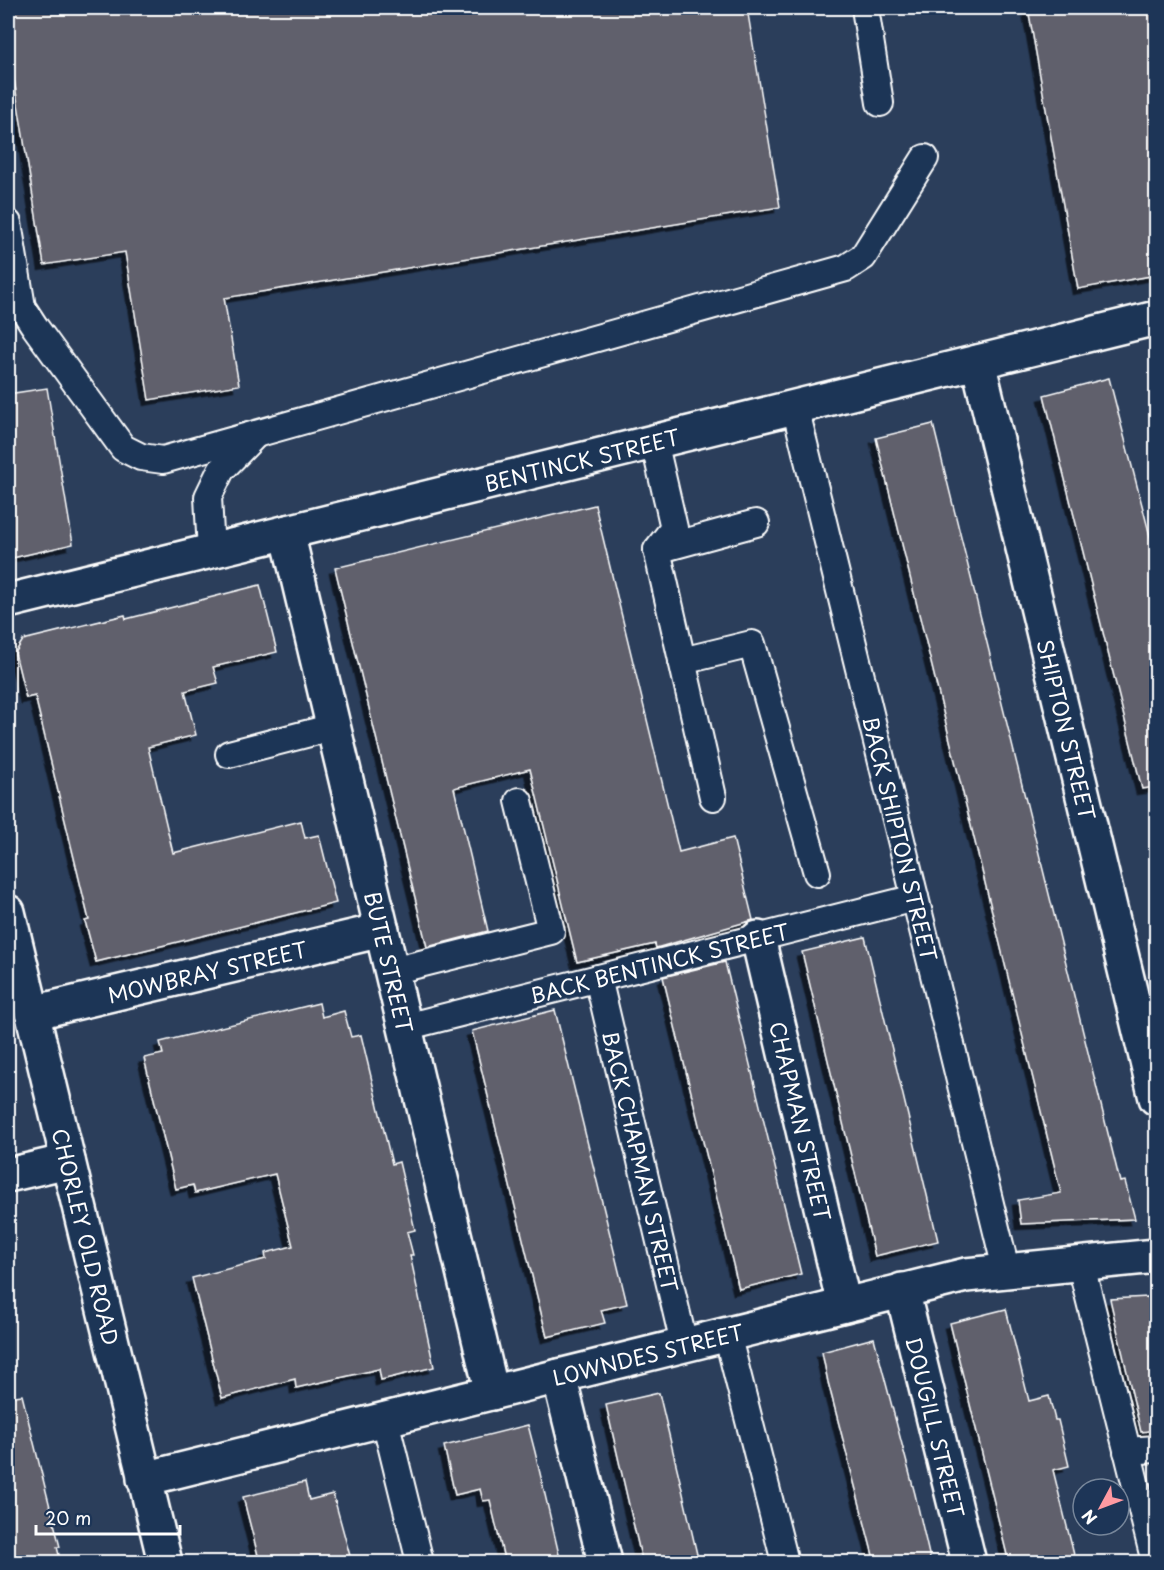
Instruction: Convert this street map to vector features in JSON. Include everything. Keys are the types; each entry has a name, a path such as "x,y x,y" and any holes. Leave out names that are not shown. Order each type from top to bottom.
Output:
{"street":[{"name":"BENTINCK STREET","path":"8,601 1156,318"},
{"name":"SHIPTON STREET","path":"978,362 1151,1052 1156,1098"},
{"name":"BUTE STREET","path":"287,532 492,1393"},
{"name":"CHORLEY OLD ROAD","path":"8,912 165,1563"},
{"name":"MOWBRAY STREET","path":"32,1013 382,930"},
{"name":"CHAPMAN STREET","path":"758,938 844,1305"},
{"path":"8,1175 68,1161"},
{"name":"LOWNDES STREET","path":"144,1479 966,1275 1080,1261 1156,1256"},
{"name":"DOUGILL STREET","path":"902,1290 969,1563"},
{"path":"559,1376 605,1563"}],"lane":[{"path":"865,8 880,103"},
{"path":"8,223 22,307 123,448 141,457 163,460 846,268 863,257 925,158"},
{"name":"BACK SHIPTON STREET","path":"795,407 1006,1269"},
{"path":"211,551 208,497 221,470 256,434"},
{"path":"654,441 674,528 657,550"},
{"path":"657,550 756,523"},
{"path":"657,550 713,797"},
{"path":"682,661 752,644 817,873"},
{"path":"229,754 333,727"},
{"path":"392,971 551,931 519,801"},
{"name":"BACK BENTINCK STREET","path":"405,1027 915,898"},
{"name":"BACK CHAPMAN STREET","path":"598,978 684,1344"},
{"path":"1080,1261 1155,1563"},
{"path":"728,1334 785,1563"},
{"path":"384,1420 420,1563"},
{"path":"1127,1451 1156,1449"}],"building":[{"path":"8,8 747,8 780,207 224,298 239,385 149,400 125,252 44,265 8,42"},
{"path":"1028,8 1156,8 1156,275 1078,289"},
{"path":"1109,378 1156,559 1156,787 1142,789 1044,395"},
{"path":"47,388 73,544 8,559 8,394"},
{"path":"933,424 1120,1182 1125,1181 1135,1219 1021,1224 1018,1200 1061,1193 876,438"},
{"path":"595,505 679,852 733,838 753,920 656,948 655,944 577,962 530,769 454,788 488,931 427,947 335,568"},
{"path":"260,585 277,652 213,667 218,683 185,691 196,735 148,747 173,853 301,821 305,838 319,835 336,903 96,962 85,921 89,920 35,696 26,698 15,653 23,640 125,615 126,619"},
{"path":"865,937 938,1241 875,1256 802,952"},
{"path":"725,962 801,1274 739,1289 663,977"},
{"path":"319,1003 322,1017 344,1011 351,1037 361,1035 392,1164 399,1162 415,1230 407,1232 413,1255 410,1255 434,1367 381,1380 379,1369 296,1388 295,1379 222,1398 192,1278 266,1259 265,1253 293,1246 275,1174 195,1193 193,1185 176,1189 144,1058 163,1054 160,1042"},
{"path":"555,1010 627,1304 601,1310 605,1323 547,1337 472,1031"},
{"path":"1148,1297 1156,1333 1156,1430 1141,1432 1110,1299"},
{"path":"1006,1309 1029,1401 1049,1396 1055,1420 1058,1420 1069,1466 1053,1470 1076,1563 1009,1563 950,1323"},
{"path":"874,1338 931,1563 875,1563 828,1382 822,1352"},
{"path":"659,1393 699,1563 643,1563 639,1548 606,1405"},
{"path":"22,1395 60,1547 57,1547 61,1563 8,1563 8,1397"},
{"path":"528,1425 561,1563 505,1563 490,1500 483,1501 480,1489 455,1495 444,1446"},
{"path":"305,1482 309,1500 333,1494 352,1563 260,1563 243,1497"}]}
